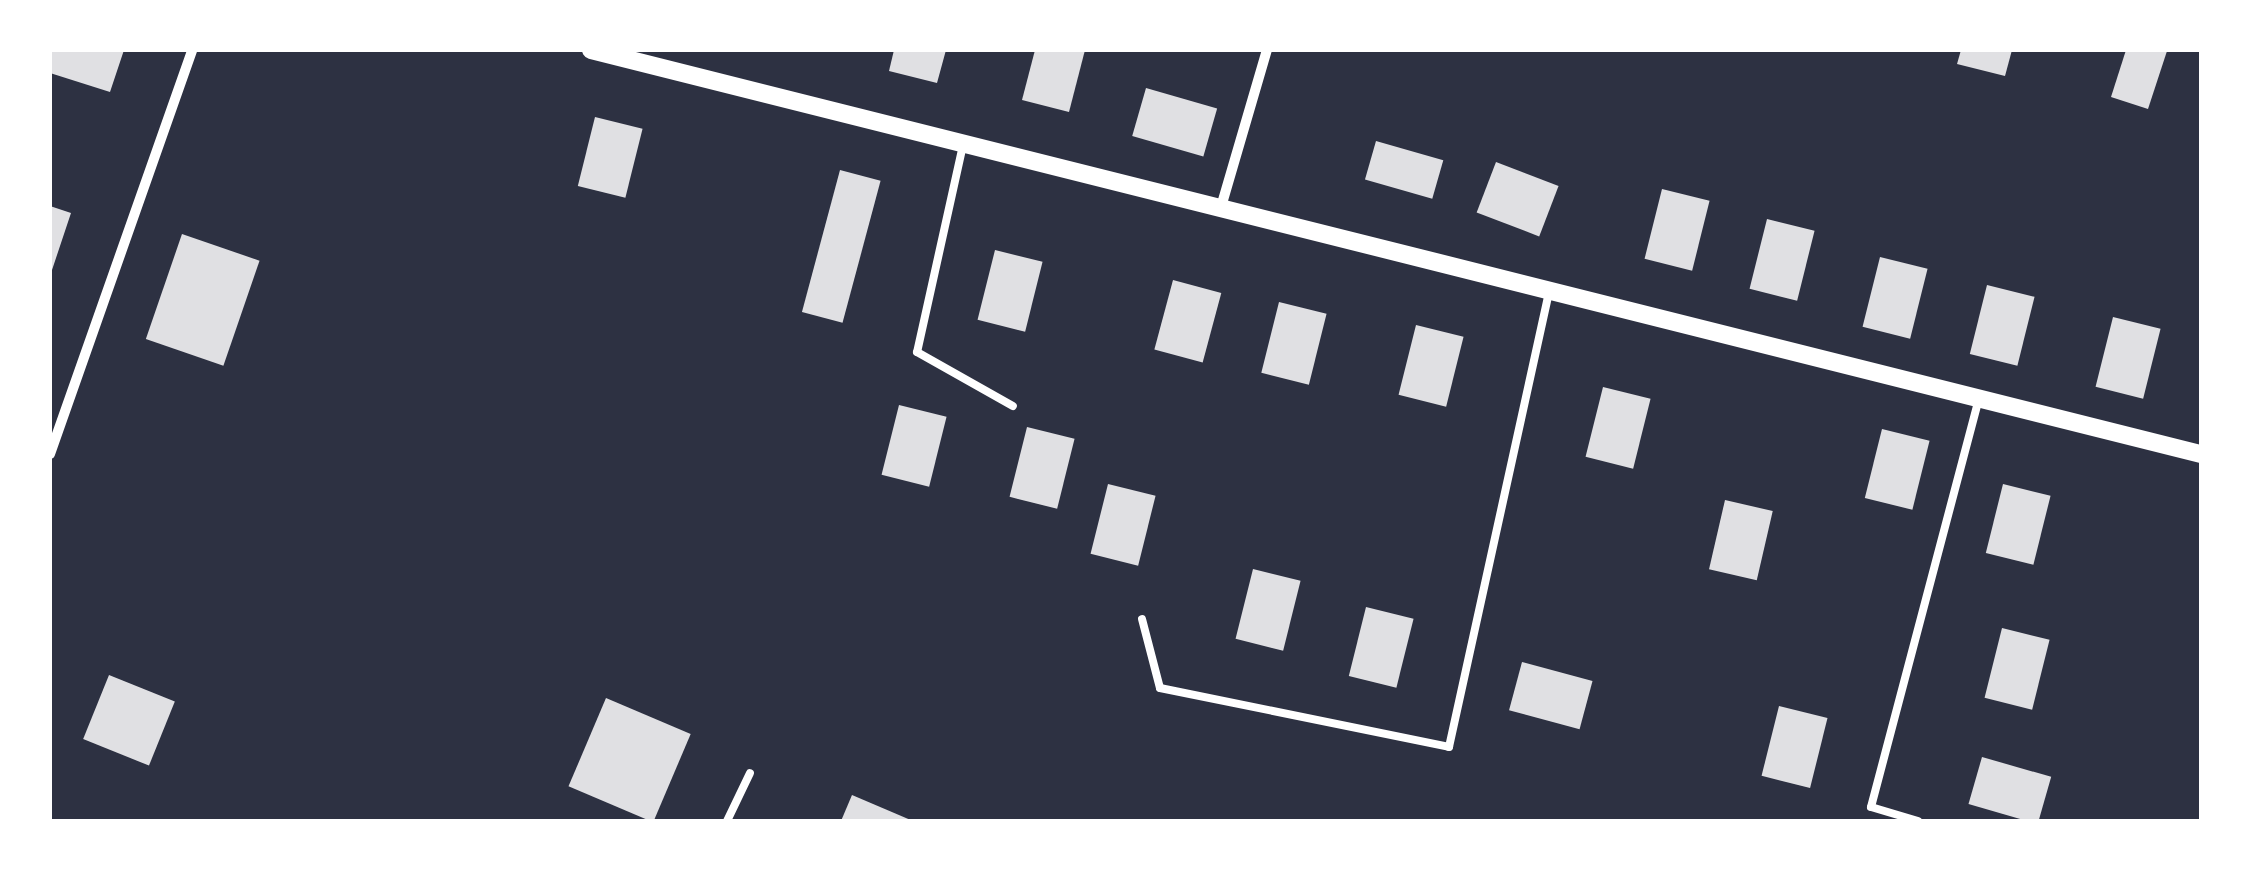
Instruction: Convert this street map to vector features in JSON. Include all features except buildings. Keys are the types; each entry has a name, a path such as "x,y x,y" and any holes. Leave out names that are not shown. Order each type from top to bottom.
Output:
{"street":[{"path":"50,454 192,50"},
{"path":"591,50 962,145 1550,287 2201,454"},
{"path":"1222,208 1267,50"}],"lane":[{"path":"962,145 917,352 1013,406"},
{"path":"1142,619 1160,688 1449,747 1550,287"},
{"path":"1918,821 1872,807 1979,396"},
{"path":"727,821 750,774"}]}
